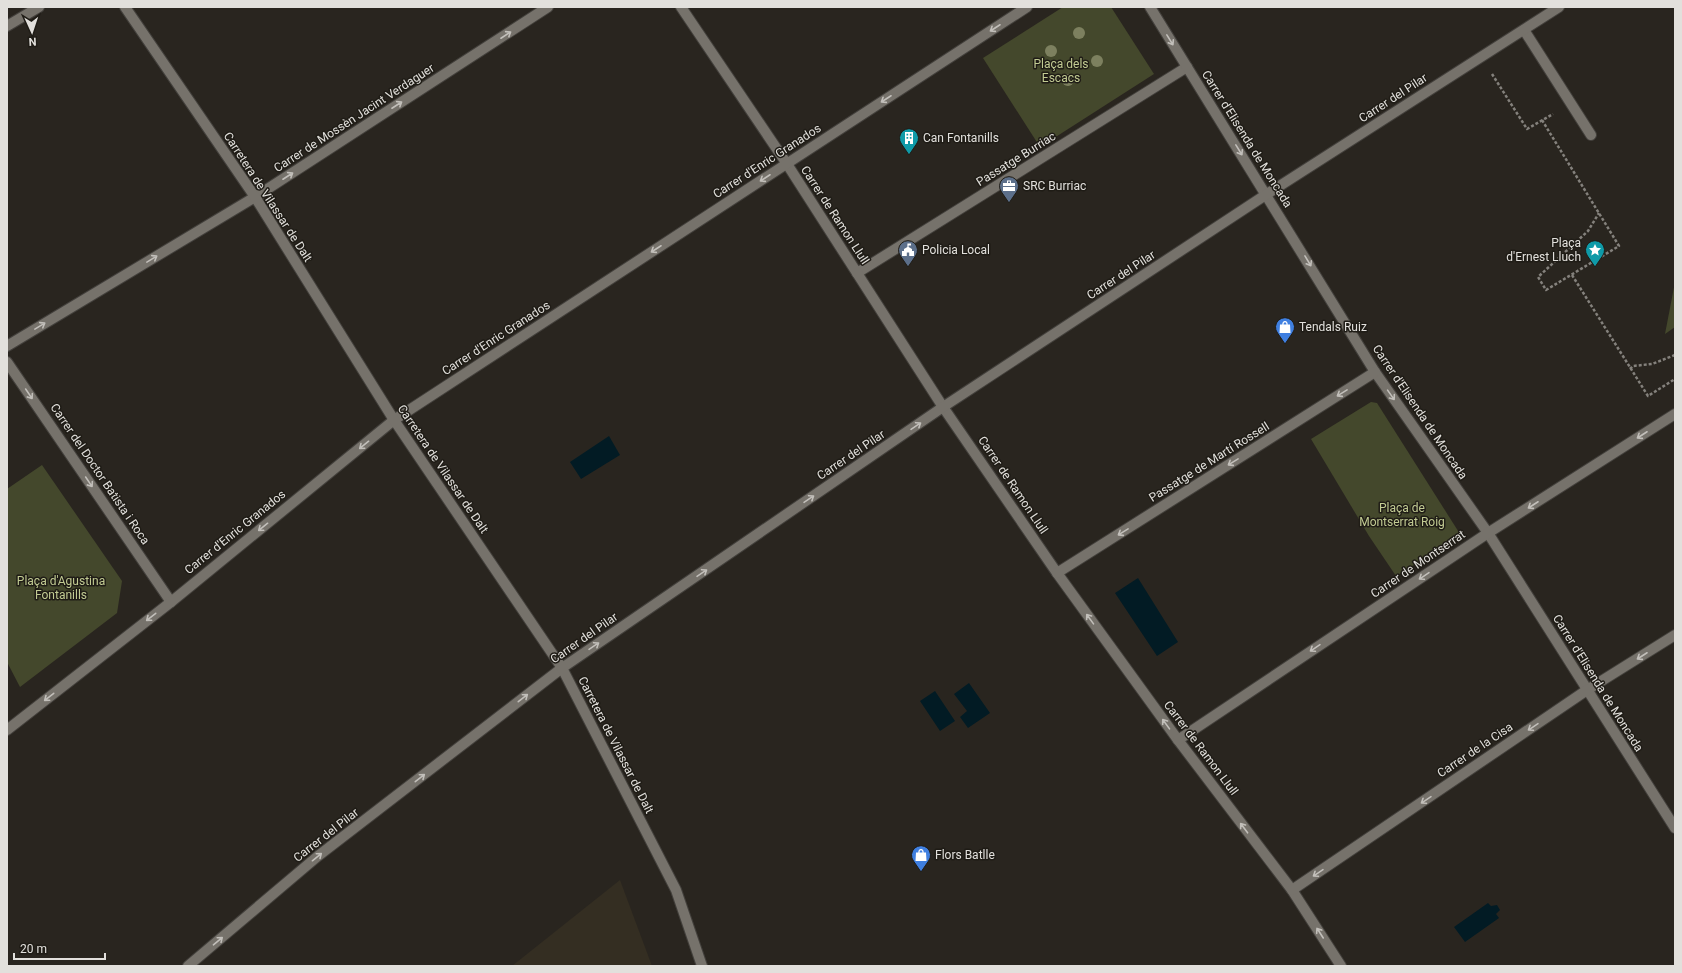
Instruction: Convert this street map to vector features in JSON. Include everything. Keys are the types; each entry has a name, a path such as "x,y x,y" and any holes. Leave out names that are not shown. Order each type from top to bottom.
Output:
{"street":[{"path":"7,26 39,7"},
{"name":"Carretera de Vilassar de Dalt","path":"125,7 255,197 394,420 562,668 676,890 702,966"},
{"name":"Carrer de Mossèn Jacint Verdaguer","path":"7,346 255,197 548,7"},
{"name":"Carrer de Ramon Llull","path":"681,7 786,164 944,407 1057,573 1178,740 1292,890 1342,966"},
{"name":"Carrer d'Enric Granados","path":"7,730 171,602 394,420 1027,7"},
{"name":"Carrer d'Elisenda de Moncada","path":"1150,7 1267,194 1375,372 1488,534 1675,828"},
{"name":"Carrer del Pilar","path":"188,966 318,856 562,668 944,407 1267,194 1559,7"},
{"path":"1524,30 1591,135"},
{"name":"Passatge Burriac","path":"857,273 1188,67"},
{"name":"Carrer del Doctor Batista i Roca","path":"7,362 171,602"},
{"name":"Passatge de Martí Rossell","path":"1057,573 1375,372"},
{"name":"Carrer de Montserrat","path":"1178,740 1488,534 1675,414"},
{"name":"Carrer de la Cisa","path":"1292,890 1587,690 1675,635"}],"path":[{"path":"1502,89 1527,129 1554,113 1558,119"},
{"path":"1542,120 1599,213 1619,246 1546,290 1538,277 1588,231 1599,213"},
{"path":"1572,275 1648,396 1675,379"},
{"path":"1630,369 1633,366 1652,364 1675,355"}],"shaded area":[{"path":"620,880 652,966 512,966"}],"green space":[{"name":"Plaça dels Escacs","path":"1063,7 1111,7 1154,74 1040,147 983,58"},
{"path":"1675,282 1675,327 1665,334"},
{"name":"Plaça de Montserrat Roig","path":"1371,402 1377,403 1460,534 1458,538 1396,576 1369,536 1311,439"},
{"name":"Plaça d'Agustina Fontanills","path":"42,465 122,581 117,613 20,687 7,662 7,489"}],"water":[{"path":"609,436 620,455 581,479 570,462"},
{"path":"1138,578 1178,642 1157,656 1115,593"},
{"path":"969,683 990,713 968,728 960,717 967,711 954,694"},
{"path":"935,691 955,721 940,731 920,701"},
{"path":"1488,903 1491,906 1497,905 1500,910 1496,914 1499,918 1465,942 1454,927"}],"place":[{"name":"Can Fontanills","path":"909,155"},
{"name":"SRC Burriac","path":"1009,203"},
{"name":"Policia Local","path":"908,267"},
{"name":"Plaça d'Ernest Lluch","path":"1595,267"},
{"name":"Tendals Ruiz","path":"1285,344"},
{"name":"Flors Batlle","path":"921,872"}]}
